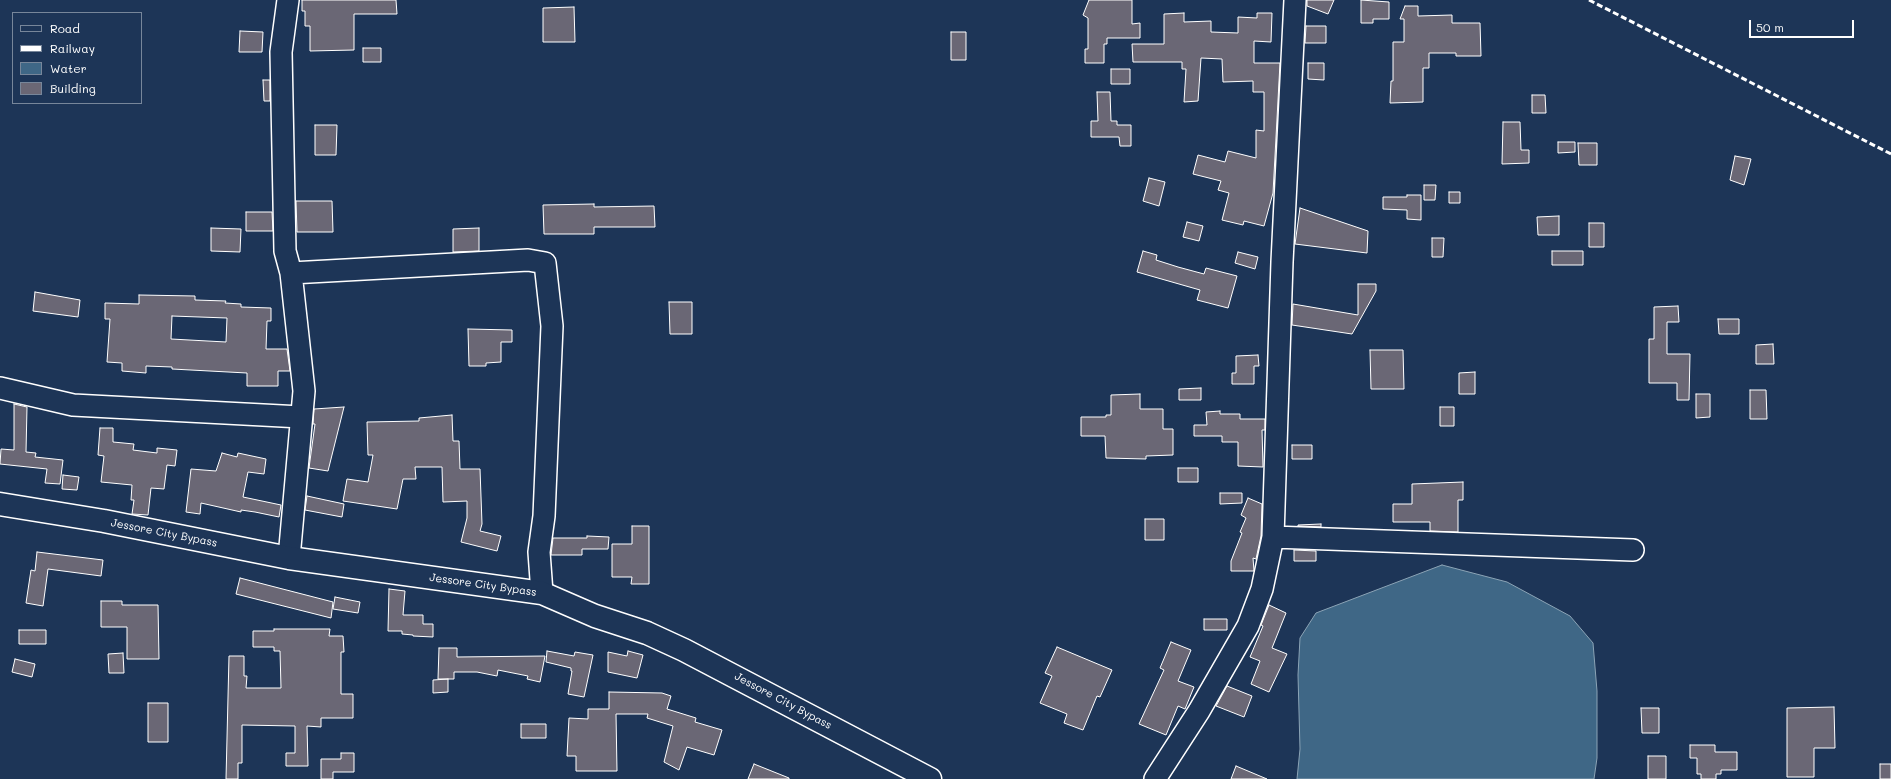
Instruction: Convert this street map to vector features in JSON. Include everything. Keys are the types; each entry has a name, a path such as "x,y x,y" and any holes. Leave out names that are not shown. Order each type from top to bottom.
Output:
{"highway":[{"name":"Jessore City Bypass","path":"0,504 104,521 289,558 542,593 595,616 647,633 684,650 930,779"}],"street":[{"path":"288,0 282,52 285,251 290,273 304,391 289,558"},
{"path":"1155,779 1199,711 1248,626 1262,589 1274,537 1282,262 1295,0"},
{"path":"290,273 528,260 545,263 552,326 544,516 538,552 542,593"},
{"path":"0,388 73,405 302,418"},
{"path":"1274,537 1633,550"}],"water":[{"path":"1442,565 1507,582 1570,616 1593,643 1597,691 1597,758 1594,779 1297,779 1300,749 1298,675 1300,638 1316,613"}],"building":[{"path":"302,0 396,0 397,14 354,14 354,50 310,51 310,26 305,26 305,11 302,11"},
{"path":"1089,0 1132,0 1132,24 1140,23 1140,38 1107,38 1107,44 1104,44 1104,63 1085,63 1085,49 1088,49 1088,18 1083,15"},
{"path":"1307,0 1334,0 1328,14 1307,6"},
{"path":"1361,0 1389,2 1389,19 1373,19 1373,23 1361,23"},
{"path":"1405,6 1418,6 1418,16 1452,15 1452,23 1480,23 1481,56 1456,56 1456,53 1429,53 1429,68 1423,68 1423,102 1390,103 1391,81 1393,81 1393,42 1404,42 1404,19 1400,19"},
{"path":"574,7 575,42 543,42 543,8"},
{"path":"1184,13 1184,22 1211,21 1211,32 1238,33 1238,17 1257,18 1257,13 1272,13 1271,42 1254,41 1254,63 1280,63 1273,193 1264,226 1244,221 1243,225 1222,220 1229,193 1218,190 1221,181 1193,174 1198,155 1225,162 1228,151 1256,158 1256,130 1264,131 1264,92 1253,92 1253,81 1223,82 1222,59 1201,58 1198,101 1184,102 1186,69 1182,69 1182,62 1133,62 1132,44 1164,44 1164,14"},
{"path":"1306,26 1326,26 1326,43 1305,43"},
{"path":"240,31 263,32 262,52 239,52"},
{"path":"951,32 966,32 966,60 951,60"},
{"path":"363,48 381,48 381,62 363,62"},
{"path":"1308,63 1324,63 1324,80 1308,79"},
{"path":"1111,69 1130,69 1130,84 1111,84"},
{"path":"263,80 270,80 270,101 264,101"},
{"path":"1097,92 1110,92 1111,121 1117,121 1117,125 1131,125 1131,146 1120,146 1119,137 1091,137 1091,121 1098,121"},
{"path":"1532,95 1545,95 1546,113 1532,113"},
{"path":"1503,122 1520,122 1521,150 1529,150 1529,163 1502,164"},
{"path":"315,125 337,125 336,155 315,155"},
{"path":"1558,142 1575,142 1575,152 1558,153"},
{"path":"1578,143 1597,143 1597,165 1579,165"},
{"path":"1735,156 1751,159 1744,185 1730,180"},
{"path":"1149,178 1165,182 1159,206 1143,201"},
{"path":"1424,185 1436,185 1435,200 1424,200"},
{"path":"1449,192 1460,192 1460,203 1449,203"},
{"path":"1407,195 1421,195 1421,220 1407,219 1407,210 1383,209 1383,197 1407,197"},
{"path":"296,201 332,201 333,232 297,232"},
{"path":"594,204 594,207 654,206 655,227 594,227 594,234 544,234 543,205"},
{"path":"1300,208 1368,231 1367,253 1295,244"},
{"path":"246,212 272,212 273,231 246,231"},
{"path":"1559,216 1559,235 1538,235 1537,217"},
{"path":"1187,222 1203,226 1199,241 1183,237"},
{"path":"1589,223 1604,223 1604,247 1589,247"},
{"path":"211,228 241,229 240,252 211,251"},
{"path":"479,228 479,251 453,252 453,229"},
{"path":"1432,238 1444,238 1443,257 1432,257"},
{"path":"1143,251 1157,255 1156,260 1204,274 1206,268 1237,276 1228,308 1197,300 1200,290 1137,272"},
{"path":"1552,251 1583,251 1583,265 1552,265"},
{"path":"1238,252 1258,257 1255,269 1235,263"},
{"path":"1358,284 1376,284 1376,291 1352,334 1292,325 1293,304 1358,315"},
{"path":"35,292 80,300 78,317 33,311"},
{"path":"139,295 195,296 195,300 226,301 225,303 241,304 241,307 271,308 271,321 267,321 266,349 287,349 290,371 278,371 278,386 247,386 247,373 146,366 146,373 122,371 122,363 107,362 110,319 105,319 105,303 139,304","holes":["172,316 227,318 226,342 171,339"]},
{"path":"669,302 692,302 692,334 670,334"},
{"path":"1678,306 1679,322 1667,322 1667,354 1690,354 1689,400 1677,400 1677,383 1649,383 1649,339 1654,339 1654,307"},
{"path":"1718,319 1739,319 1739,334 1719,334"},
{"path":"468,329 512,330 512,342 501,342 501,362 486,363 486,366 469,366"},
{"path":"1773,344 1774,364 1756,364 1756,345"},
{"path":"1370,350 1403,350 1404,389 1371,389"},
{"path":"1258,355 1259,366 1254,366 1254,384 1232,384 1232,373 1236,373 1236,356"},
{"path":"1475,372 1475,394 1459,394 1459,373"},
{"path":"1201,388 1201,400 1179,400 1179,389"},
{"path":"1750,390 1766,390 1767,419 1750,419"},
{"path":"1140,394 1140,409 1163,409 1163,429 1173,429 1173,455 1146,456 1146,459 1106,458 1105,436 1081,436 1081,417 1106,417 1106,415 1111,415 1111,395"},
{"path":"1696,394 1710,394 1710,417 1696,418"},
{"path":"14,404 27,407 26,452 36,453 35,457 63,460 60,484 45,483 47,469 0,464 1,449 14,450"},
{"path":"344,407 328,471 309,468 315,424 313,424 314,409"},
{"path":"1440,407 1454,407 1454,426 1440,426"},
{"path":"1220,411 1220,414 1240,414 1240,419 1265,419 1265,430 1262,430 1263,467 1238,466 1238,442 1222,442 1222,436 1194,436 1194,425 1207,425 1206,412"},
{"path":"452,415 453,441 459,441 460,469 480,469 482,524 480,531 501,536 497,551 461,542 467,518 467,501 443,502 442,467 415,467 416,479 403,479 397,509 343,501 347,479 368,482 373,455 368,455 367,422 419,421 419,418"},
{"path":"100,428 113,428 113,442 134,444 133,450 157,453 157,448 177,450 175,466 167,465 164,489 151,488 148,515 132,514 134,500 131,500 132,485 101,482 104,456 98,455"},
{"path":"1292,445 1312,445 1312,459 1292,459"},
{"path":"222,453 237,457 238,453 266,459 264,474 248,472 243,497 281,505 279,517 241,510 241,512 201,503 200,514 186,512 191,469 216,471"},
{"path":"1178,468 1198,468 1198,482 1178,482"},
{"path":"63,475 79,477 77,490 62,489"},
{"path":"1463,482 1463,500 1458,500 1458,532 1430,531 1430,522 1393,522 1393,504 1412,504 1412,484"},
{"path":"1220,493 1242,493 1242,503 1220,504"},
{"path":"307,496 344,504 342,517 305,510"},
{"path":"1248,498 1262,504 1261,536 1256,559 1253,558 1254,571 1231,571 1231,561 1246,518 1241,515"},
{"path":"1145,519 1164,519 1164,540 1145,540"},
{"path":"1321,524 1321,527 1298,526 1298,525"},
{"path":"632,526 649,526 649,584 631,584 632,577 612,577 612,544 632,544"},
{"path":"587,536 609,537 608,549 582,549 582,555 551,555 553,538 587,538"},
{"path":"1294,550 1316,551 1316,561 1294,561"},
{"path":"37,552 103,560 101,576 48,569 43,606 26,603 31,570 35,571"},
{"path":"240,578 333,602 331,618 236,594"},
{"path":"389,589 405,591 403,615 423,615 423,624 433,624 433,637 402,634 402,631 388,631"},
{"path":"335,597 360,602 358,613 333,609"},
{"path":"101,601 122,601 122,605 158,605 159,659 127,659 127,627 101,627"},
{"path":"1269,605 1286,613 1272,648 1287,654 1269,692 1251,684 1260,661 1250,657 1263,626 1261,625"},
{"path":"1204,619 1227,619 1227,630 1204,630"},
{"path":"274,629 330,629 329,636 343,636 344,652 341,652 341,694 353,694 353,718 321,718 321,727 307,726 308,766 286,766 286,753 295,753 295,726 242,725 242,763 238,763 238,779 226,779 229,656 244,656 244,676 247,676 246,688 281,688 280,651 274,651 274,647 253,647 253,631 274,631"},
{"path":"19,630 46,630 46,644 19,644"},
{"path":"1171,642 1191,650 1178,681 1194,687 1185,709 1178,706 1166,735 1139,724 1164,670 1160,668"},
{"path":"1057,647 1112,670 1100,697 1097,696 1083,730 1064,723 1067,714 1040,703 1052,676 1045,673"},
{"path":"439,648 457,648 457,657 545,656 540,682 527,679 528,676 498,670 497,676 477,672 454,672 454,679 438,679"},
{"path":"547,651 574,656 575,652 593,655 584,697 568,694 572,671 571,668 546,662"},
{"path":"628,651 643,655 637,678 608,672 608,652 627,656"},
{"path":"123,653 124,673 109,673 108,654"},
{"path":"15,659 35,664 32,677 12,672"},
{"path":"448,679 448,692 433,693 433,680"},
{"path":"1227,686 1252,696 1244,717 1216,706"},
{"path":"609,692 662,693 671,696 667,709 696,718 695,722 722,730 714,755 687,747 679,770 664,762 673,726 647,718 648,714 616,714 617,771 576,771 576,756 567,756 569,718 588,719 588,709 609,709"},
{"path":"148,703 168,703 168,742 148,742"},
{"path":"1834,707 1835,748 1814,748 1814,777 1787,777 1787,708"},
{"path":"1641,708 1659,708 1659,733 1642,733"},
{"path":"521,724 546,724 546,738 521,738"},
{"path":"1690,745 1715,745 1715,752 1737,752 1737,770 1721,770 1721,774 1716,774 1716,779 1701,779 1701,774 1697,774 1697,758 1690,758"},
{"path":"341,753 354,753 354,772 333,772 333,779 321,779 321,759 341,759"},
{"path":"1648,756 1666,756 1666,779 1648,779"},
{"path":"754,764 789,778 789,779 748,779"},
{"path":"1880,764 1891,764 1891,779 1880,779"},
{"path":"1236,766 1267,779 1231,779"}],"railway":[{"path":"1589,0 1891,154"}]}
